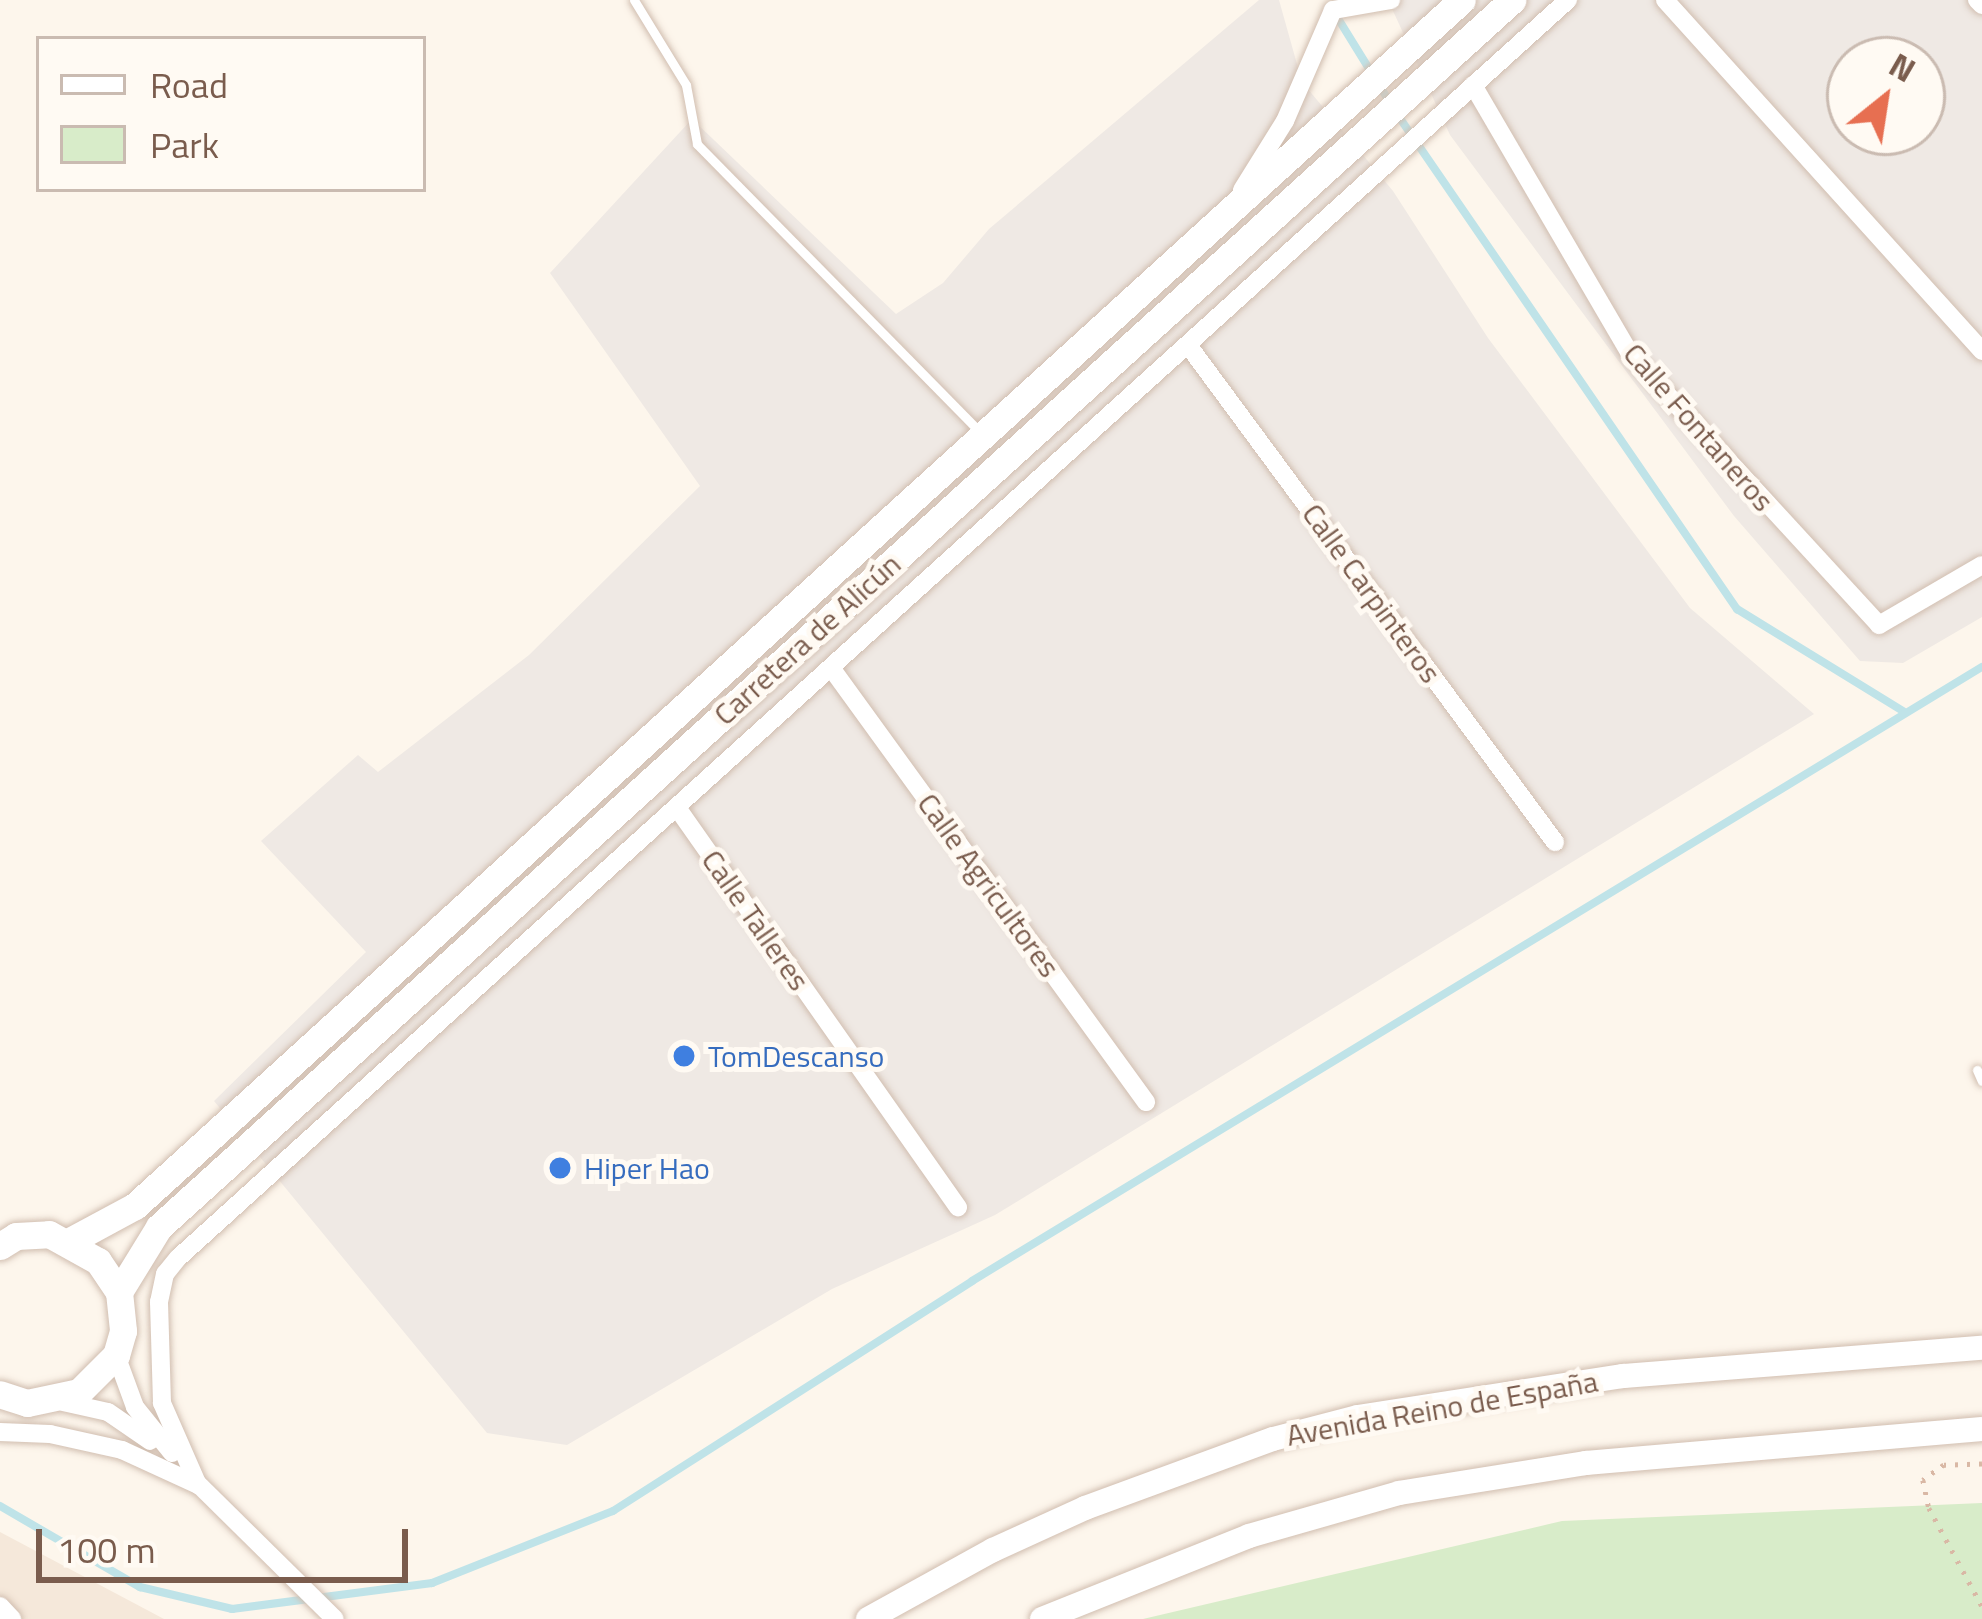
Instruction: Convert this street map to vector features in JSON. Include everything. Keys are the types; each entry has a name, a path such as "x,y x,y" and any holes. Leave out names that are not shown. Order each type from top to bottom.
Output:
{"main road":[{"name":"Carretera de Alicún","path":"70,1241 135,1206 1462,0"},
{"name":"Carretera de Alicún","path":"119,1292 159,1227 1512,0"},
{"path":"2,1396 27,1403 56,1401 96,1381 116,1355 123,1331 119,1292 98,1261 70,1241 49,1234 5,1238"}],"street":[{"path":"1226,214 1285,121 1331,5 1391,0"},
{"path":"198,1485 162,1403 159,1302 165,1274 214,1220 678,808 1568,0"},
{"path":"1665,0 1982,351"},
{"name":"Calle Fontaneros","path":"1473,85 1630,354 1879,625 1982,565"},
{"name":"Calle Carpinteros","path":"1189,344 1555,842"},
{"name":"Calle Agricultores","path":"832,669 1146,1102"},
{"name":"Calle Talleres","path":"678,808 958,1208"},
{"name":"Avenida Reino de España","path":"868,1619 993,1550 1085,1508 1273,1439 1358,1417 1623,1376 1982,1348"},
{"path":"116,1355 135,1407 198,1485"},
{"path":"56,1401 92,1406 136,1428 335,1619"},
{"path":"1042,1619 1230,1543 1399,1492 1586,1463 1982,1430"},
{"path":"0,1432 50,1434 122,1450 198,1485"},
{"path":"0,1606 12,1619"}],"lane":[{"path":"634,0 686,85 697,144 981,433"}],"path":[{"path":"1982,1464 1944,1465 1923,1480 1929,1508 1982,1606"}],"shaded area":[{"path":"1259,0 1279,0 1302,82 1393,191 1488,338 1690,608 1814,714 995,1215 832,1289 567,1445 487,1433 214,1101 366,952 261,841 358,755 378,772 529,655 700,486 550,273 692,119 896,314 943,283 989,229"},
{"path":"1388,0 1982,0 1982,617 1903,663 1860,661 1734,516 1450,135"},
{"path":"0,1532 164,1619 0,1619"}],"green space":[{"path":"1982,1503 1982,1619 1143,1619 1562,1521"}],"waterway":[{"path":"1334,12 1389,101"},
{"path":"1397,114 1737,609 1903,711"},
{"path":"0,1506 140,1587 232,1609 432,1583 613,1511 972,1281 1982,667"}],"place":[{"name":"TomDescanso","path":"684,1056"},
{"name":"Hiper Hao","path":"560,1168"}]}
